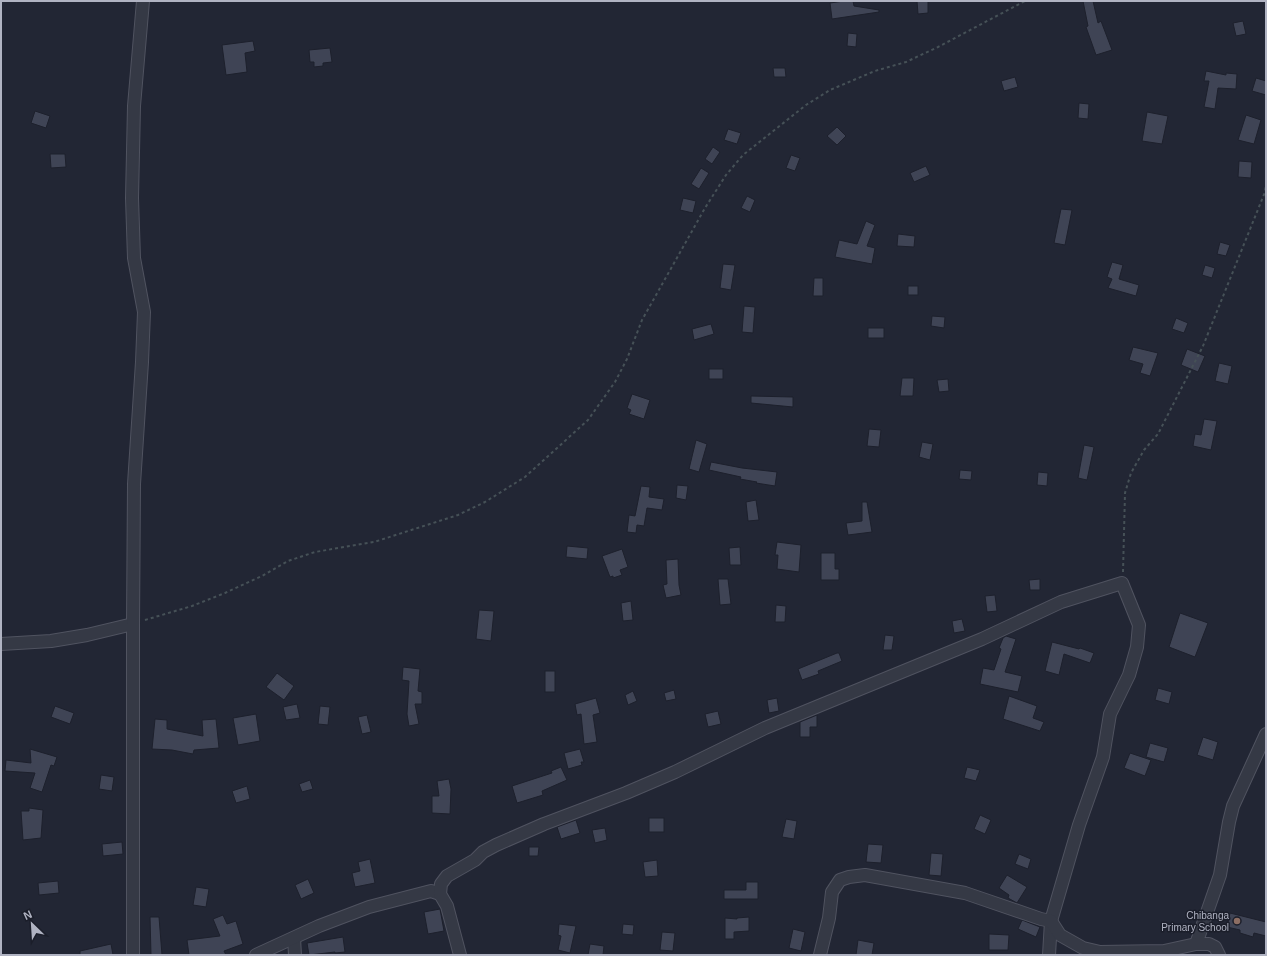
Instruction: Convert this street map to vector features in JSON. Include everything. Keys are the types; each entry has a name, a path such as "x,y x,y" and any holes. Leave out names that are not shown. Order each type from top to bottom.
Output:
{"street":[{"path":"133,955 132,624 134,484 144,312 134,258 132,198 134,106 143,1"},
{"path":"460,955 447,906 440,894 441,884 447,876 475,860 483,852 544,824 626,793 675,772 765,728 982,640 1061,602 1122,583 1139,625 1137,647 1129,675 1110,714 1103,756 1079,825 1051,921 1049,955"},
{"path":"1,644 51,642 132,624"},
{"path":"1196,944 1220,875 1233,806 1266,734"},
{"path":"820,955 829,918 832,892 840,880 865,875 965,893 1051,921 1060,935 1083,948 1100,952 1164,951 1196,944 1209,944 1215,947 1219,955"},
{"path":"256,955 319,926 369,907 431,891 440,894"},
{"path":"294,938 295,955"}],"path":[{"path":"132,624 192,606 256,578 288,561 315,552 374,542 458,515 485,502 526,477 588,420 615,382 627,359 642,320 726,175 743,155 806,105 830,90 875,71 906,62 938,47 1025,1"},
{"path":"1122,583 1125,493 1131,473 1144,450 1158,434 1203,346 1265,192 1266,185"}],"building":[{"path":"853,1 854,6 879,10 879,12 832,19 830,3"},
{"path":"917,1 928,1 928,13 918,14"},
{"path":"1083,1 1093,1 1098,23 1101,21 1112,50 1096,55 1086,27 1088,26"},
{"path":"1243,21 1246,34 1236,36 1233,23"},
{"path":"848,33 857,34 856,47 847,46"},
{"path":"253,41 255,51 245,53 247,72 226,75 222,45"},
{"path":"330,48 332,62 323,63 323,66 314,67 314,62 310,62 309,50"},
{"path":"773,68 785,68 786,77 774,77"},
{"path":"1206,71 1226,75 1226,73 1237,74 1236,89 1218,88 1215,109 1204,107 1209,81 1204,81"},
{"path":"1015,77 1018,87 1004,91 1001,81"},
{"path":"1256,78 1266,81 1266,95 1252,91"},
{"path":"1079,103 1089,104 1088,119 1078,118"},
{"path":"35,111 50,116 46,128 31,123"},
{"path":"1147,112 1168,116 1162,144 1142,141"},
{"path":"1246,115 1261,120 1254,144 1238,140"},
{"path":"837,127 846,136 837,145 827,136"},
{"path":"728,129 741,133 737,144 724,140"},
{"path":"713,147 720,152 712,164 705,159"},
{"path":"50,154 65,154 66,167 51,168"},
{"path":"791,155 800,158 795,171 786,168"},
{"path":"1239,161 1252,162 1251,178 1238,177"},
{"path":"926,166 930,175 914,182 910,173"},
{"path":"701,168 709,173 699,189 691,184"},
{"path":"747,196 755,200 750,212 741,208"},
{"path":"683,198 696,201 693,213 680,210"},
{"path":"1061,209 1072,210 1065,245 1054,243"},
{"path":"866,221 875,225 867,246 875,248 872,264 835,257 839,240 857,244"},
{"path":"898,234 915,236 914,247 897,246"},
{"path":"1220,242 1230,245 1226,256 1217,254"},
{"path":"1112,262 1123,265 1119,279 1139,285 1136,296 1108,288 1112,279 1107,277"},
{"path":"723,264 735,265 731,290 720,288"},
{"path":"1205,265 1215,268 1212,278 1202,275"},
{"path":"814,278 823,278 823,296 813,296"},
{"path":"908,286 918,286 918,295 908,295"},
{"path":"744,306 755,307 753,333 742,332"},
{"path":"932,316 945,317 944,328 931,326"},
{"path":"1176,318 1188,323 1184,333 1172,329"},
{"path":"711,324 714,334 694,340 692,329"},
{"path":"868,328 884,328 884,338 868,338"},
{"path":"1133,347 1158,353 1150,376 1140,373 1143,364 1129,360"},
{"path":"1187,349 1205,356 1198,372 1181,365"},
{"path":"1219,363 1232,366 1228,384 1215,381"},
{"path":"709,369 723,369 723,379 709,379"},
{"path":"902,378 914,378 913,396 900,396"},
{"path":"948,379 949,391 939,392 937,380"},
{"path":"632,394 650,400 644,419 629,414 631,410 627,408"},
{"path":"751,396 793,397 793,407 751,403"},
{"path":"1204,419 1217,421 1211,450 1193,446 1195,434 1201,435"},
{"path":"869,429 881,430 879,447 867,446"},
{"path":"696,440 707,444 699,472 689,469"},
{"path":"922,442 933,444 930,460 919,457"},
{"path":"1084,445 1094,447 1087,480 1078,478"},
{"path":"711,462 742,468 777,472 775,486 756,483 757,482 740,479 741,477 709,470"},
{"path":"960,470 972,471 971,480 959,479"},
{"path":"1038,472 1048,473 1047,486 1037,485"},
{"path":"677,485 688,486 686,500 676,498"},
{"path":"641,486 650,487 649,497 664,499 662,510 647,508 644,526 637,525 636,533 627,532 629,515 635,516"},
{"path":"756,500 759,520 748,521 746,502"},
{"path":"862,502 867,502 872,532 848,535 846,523 862,521"},
{"path":"777,542 801,545 799,572 777,569 778,555 775,555"},
{"path":"567,546 588,548 587,559 566,557"},
{"path":"740,547 741,565 730,565 729,548"},
{"path":"622,549 628,567 620,570 622,575 613,578 613,576 610,577 602,556"},
{"path":"821,553 835,553 835,569 839,569 839,580 821,580"},
{"path":"678,559 681,595 666,598 663,585 667,584 666,560"},
{"path":"718,579 728,579 731,604 720,605"},
{"path":"1040,579 1040,590 1030,590 1029,580"},
{"path":"995,595 997,611 987,612 985,596"},
{"path":"631,601 633,620 623,621 621,603"},
{"path":"776,605 786,606 785,622 775,622"},
{"path":"479,610 494,611 491,641 476,639"},
{"path":"1180,613 1208,623 1195,657 1169,647"},
{"path":"962,619 965,631 954,633 952,621"},
{"path":"885,635 894,636 892,650 883,650"},
{"path":"1006,636 1016,639 1005,672 1022,676 1018,692 980,684 983,668 994,670 1001,649 999,648 1003,638"},
{"path":"1052,642 1080,648 1094,653 1090,663 1064,654 1059,675 1045,671"},
{"path":"839,653 842,661 818,671 819,674 802,680 798,669"},
{"path":"403,667 420,669 418,691 422,692 422,704 415,704 419,724 409,726 407,714 409,681 402,680"},
{"path":"545,671 555,671 555,692 545,692"},
{"path":"277,673 294,686 284,700 266,687"},
{"path":"1158,688 1172,692 1169,704 1155,700"},
{"path":"674,690 676,699 666,701 664,693"},
{"path":"633,691 637,701 628,705 625,695"},
{"path":"1009,696 1037,706 1033,718 1044,722 1040,731 1003,719"},
{"path":"596,698 600,713 593,715 597,742 584,744 581,714 577,715 575,704"},
{"path":"777,698 779,711 769,713 767,700"},
{"path":"297,704 300,718 286,720 283,707"},
{"path":"55,706 74,713 70,724 51,717"},
{"path":"320,706 330,707 328,725 318,724"},
{"path":"718,711 721,724 708,727 705,714"},
{"path":"256,714 260,741 238,745 233,718"},
{"path":"367,715 371,732 362,734 358,717"},
{"path":"817,715 817,727 810,727 810,737 800,737 800,722"},
{"path":"155,719 167,720 167,729 203,736 202,720 216,719 219,748 194,750 193,754 172,750 152,749"},
{"path":"1203,737 1218,742 1213,760 1197,755"},
{"path":"1150,743 1168,748 1164,762 1146,757"},
{"path":"30,749 57,757 54,766 51,765 42,792 30,788 35,773 5,771 6,760 31,763"},
{"path":"580,749 584,762 581,762 582,765 568,769 564,753"},
{"path":"1130,753 1151,760 1145,776 1124,768"},
{"path":"561,767 567,780 542,791 543,795 517,803 512,786 552,773 551,771"},
{"path":"967,767 980,770 976,781 964,778"},
{"path":"101,775 114,777 112,791 99,789"},
{"path":"449,779 451,789 450,814 432,813 432,796 439,796 437,781"},
{"path":"310,780 313,789 302,792 299,784"},
{"path":"247,786 250,799 236,803 232,791"},
{"path":"29,808 43,810 41,838 23,840 21,811 29,811"},
{"path":"980,815 991,820 985,834 974,829"},
{"path":"649,818 664,818 664,832 649,832"},
{"path":"786,819 797,821 794,839 782,837"},
{"path":"576,820 580,833 561,839 557,827"},
{"path":"605,828 607,840 595,843 592,830"},
{"path":"122,842 123,854 103,856 102,844"},
{"path":"868,844 883,845 881,863 866,862"},
{"path":"529,847 539,847 538,856 529,856"},
{"path":"931,853 943,854 941,876 929,875"},
{"path":"1019,854 1031,859 1028,869 1015,864"},
{"path":"370,859 375,883 355,887 352,873 360,871 358,862"},
{"path":"657,860 658,876 645,877 643,862"},
{"path":"1007,875 1027,887 1017,903 1008,898 1009,895 999,888"},
{"path":"308,879 314,893 301,899 295,885"},
{"path":"58,881 59,893 39,895 38,883"},
{"path":"746,882 758,882 758,899 724,899 724,890 746,890"},
{"path":"196,887 209,889 206,907 193,905"},
{"path":"440,909 444,931 428,934 424,912"},
{"path":"1230,913 1266,922 1266,936 1254,933 1253,937 1240,933 1240,930 1227,927"},
{"path":"223,915 227,924 236,921 243,944 224,951 226,955 189,955 187,940 220,936 213,919"},
{"path":"150,917 159,917 162,955 151,955"},
{"path":"749,917 749,931 734,932 734,939 725,939 725,918 737,919"},
{"path":"1022,920 1040,927 1036,937 1018,929"},
{"path":"559,924 576,926 570,953 558,950 561,936 558,935"},
{"path":"623,924 634,925 633,935 622,934"},
{"path":"793,929 805,932 801,951 789,948"},
{"path":"662,932 675,933 673,951 660,950"},
{"path":"989,934 1009,935 1008,950 989,950"},
{"path":"343,937 345,952 309,955 307,943"},
{"path":"858,940 874,943 872,955 856,955"},
{"path":"111,944 113,955 80,955 80,951"},
{"path":"590,944 604,946 603,955 588,955"}],"place":[{"name":"Chibanga Primary School","path":"1237,921"}]}
